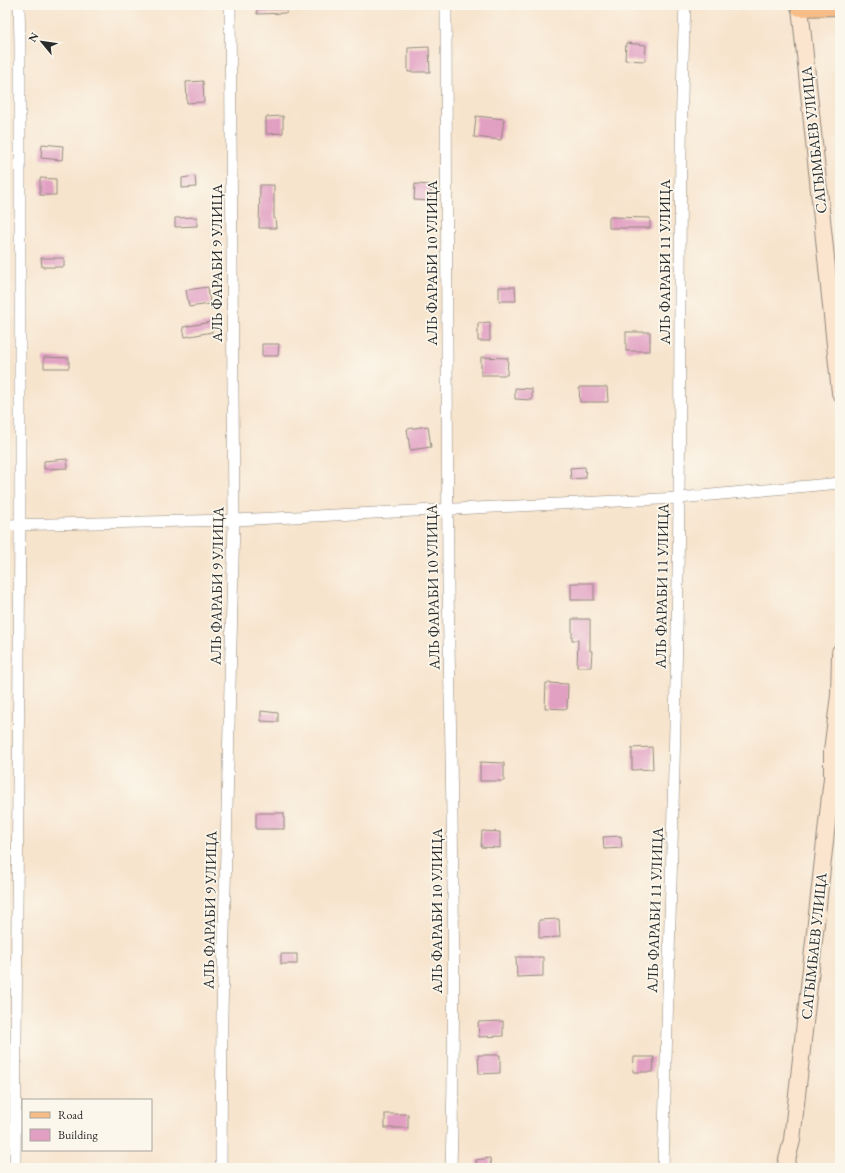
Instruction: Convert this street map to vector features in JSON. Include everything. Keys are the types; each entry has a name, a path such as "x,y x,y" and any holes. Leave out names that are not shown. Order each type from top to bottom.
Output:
{"main road":[{"path":"800,6 840,6"}],"street":[{"path":"15,1168 20,525 19,5"},
{"name":"АЛЬ ФАРАБИ 9 УЛИЦА","path":"221,1168 222,1014 234,520 230,5"},
{"name":"АЛЬ ФАРАБИ 10 УЛИЦА","path":"446,5 447,509 453,1103 451,1168"},
{"name":"АЛЬ ФАРАБИ 11 УЛИЦА","path":"663,1168 679,498 681,98 685,5"},
{"name":"САГЫМБАЕВ УЛИЦА","path":"800,6 840,393"},
{"path":"5,525 234,520 679,498 840,483"},
{"name":"САГЫМБАЕВ УЛИЦА","path":"785,1168 792,1140 832,778 836,756 840,652"}],"building":[{"path":"257,5 286,5 287,13 257,14"},
{"path":"626,43 646,45 645,61 625,60"},
{"path":"429,47 430,72 408,72 408,48"},
{"path":"203,81 204,102 187,103 186,82"},
{"path":"283,116 283,133 266,134 266,117"},
{"path":"476,116 504,119 501,140 474,137"},
{"path":"42,144 63,146 62,160 41,158"},
{"path":"195,176 196,187 182,188 182,178"},
{"path":"40,178 56,179 56,195 40,195"},
{"path":"415,184 432,185 430,201 414,200"},
{"path":"260,185 274,185 274,218 276,228 259,228"},
{"path":"197,217 197,226 175,227 175,218"},
{"path":"609,217 650,218 650,228 609,228"},
{"path":"41,258 64,258 64,267 42,267"},
{"path":"208,287 210,304 189,307 186,290"},
{"path":"499,287 515,287 516,301 499,301"},
{"path":"211,322 212,332 185,337 183,327"},
{"path":"490,322 490,341 478,341 478,323"},
{"path":"626,332 650,332 650,351 626,351"},
{"path":"262,344 279,344 278,356 262,356"},
{"path":"44,357 69,358 69,368 44,368"},
{"path":"481,357 508,358 507,375 481,375"},
{"path":"579,387 607,387 608,402 580,402"},
{"path":"515,388 532,389 532,400 515,399"},
{"path":"428,426 431,447 410,450 407,429"},
{"path":"67,459 68,468 44,469 44,461"},
{"path":"585,467 586,478 571,479 570,468"},
{"path":"571,583 594,583 594,600 571,600"},
{"path":"572,619 590,619 590,651 592,651 591,667 577,667 578,640 572,640"},
{"path":"546,683 568,684 567,709 545,708"},
{"path":"261,711 278,713 278,722 261,721"},
{"path":"652,747 653,769 632,770 632,748"},
{"path":"480,762 504,763 504,781 480,781"},
{"path":"256,813 284,813 284,829 256,829"},
{"path":"482,831 500,832 500,848 481,847"},
{"path":"621,836 622,848 604,849 603,837"},
{"path":"559,919 560,937 539,938 539,920"},
{"path":"281,954 297,954 297,964 281,964"},
{"path":"516,957 543,957 543,976 517,977"},
{"path":"503,1021 503,1036 479,1037 478,1022"},
{"path":"478,1055 500,1055 500,1073 479,1074"},
{"path":"634,1057 654,1057 653,1072 633,1072"},
{"path":"385,1114 408,1114 408,1128 385,1128"},
{"path":"490,1158 491,1168 477,1168 476,1160"}]}
